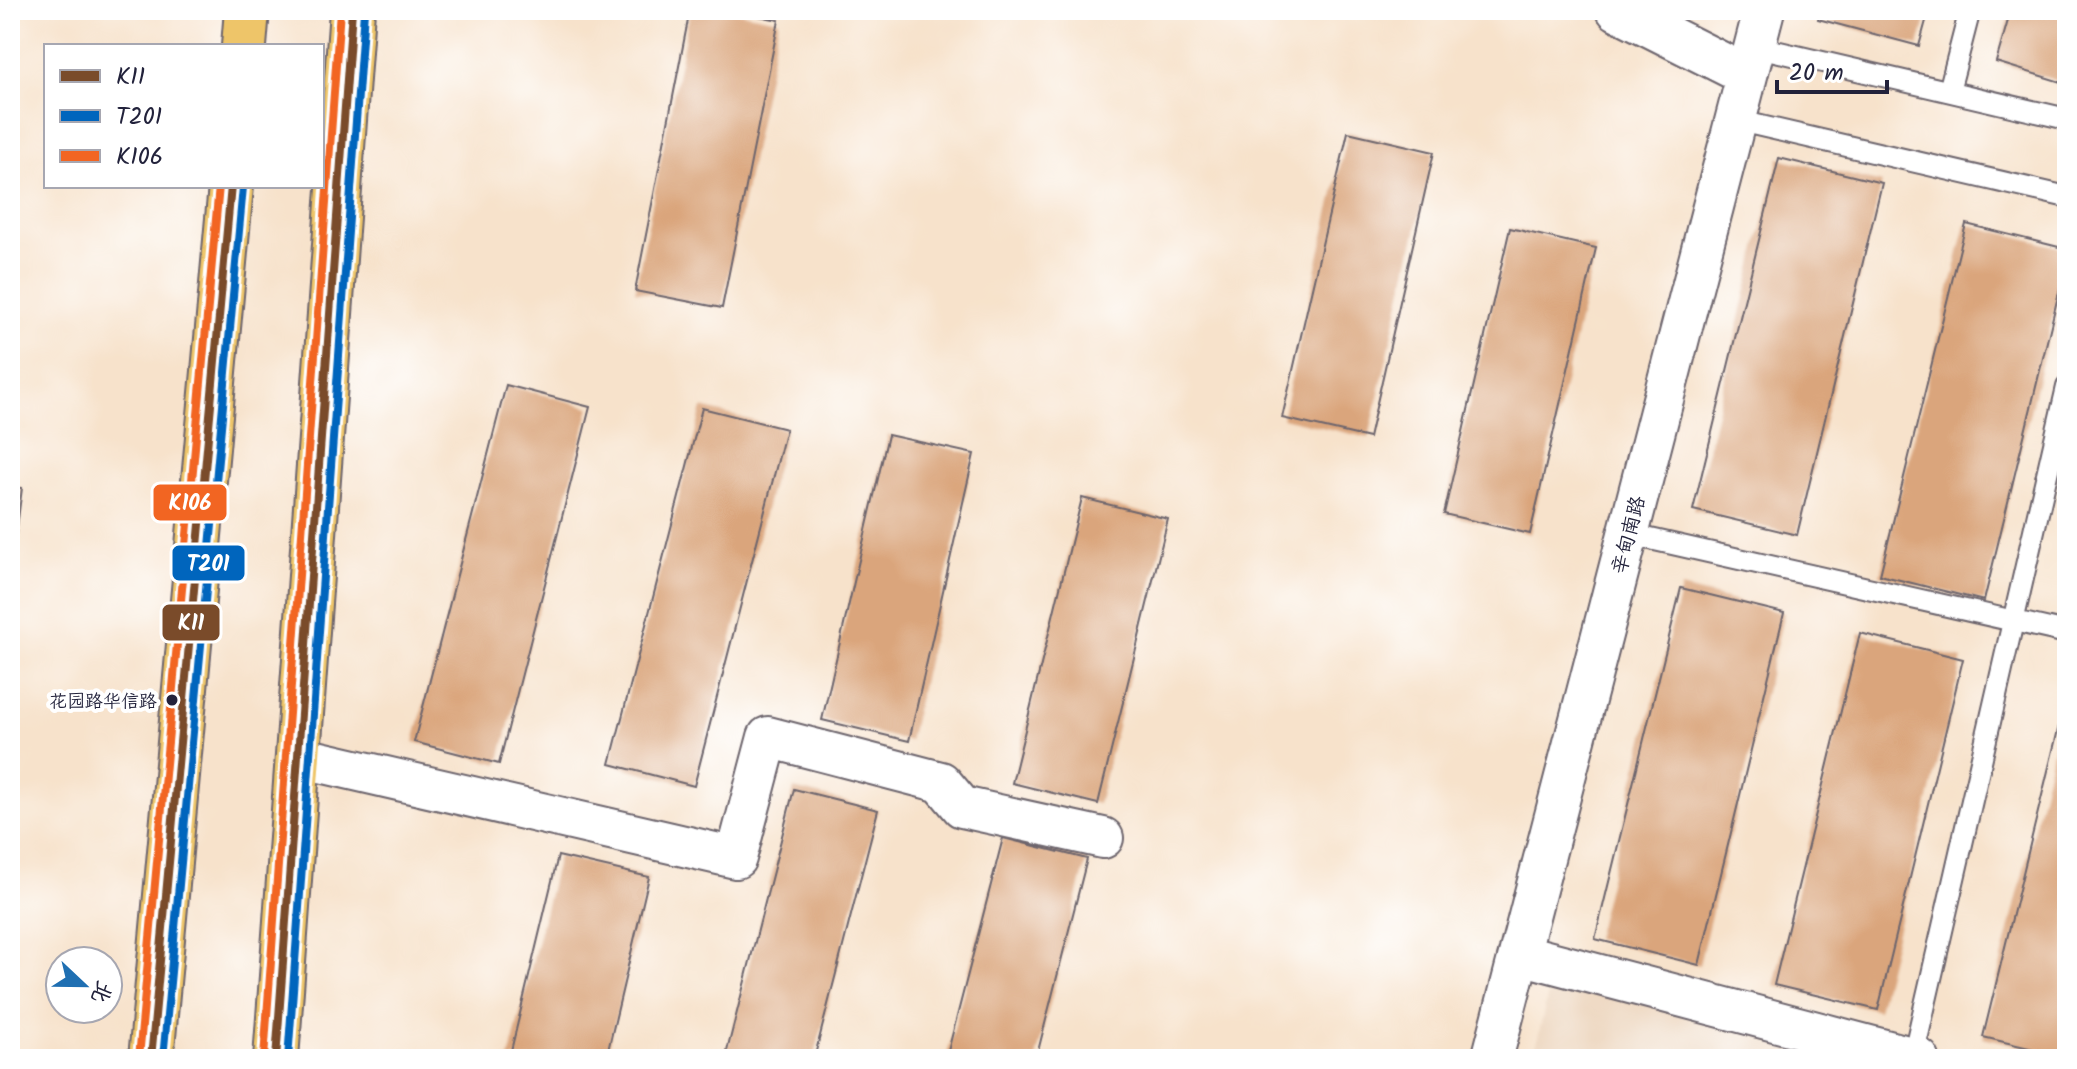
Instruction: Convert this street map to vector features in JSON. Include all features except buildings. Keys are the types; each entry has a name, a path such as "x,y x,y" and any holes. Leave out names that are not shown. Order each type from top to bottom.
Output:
{"main road":[{"path":"244,44 247,10"},
{"path":"276,1059 352,10"},
{"path":"151,1059 231,188"}],"street":[{"path":"1617,10 1755,44"},
{"name":"辛甸南路","path":"1492,1059 1755,44"},
{"path":"299,757 736,858 768,737 941,782 962,807 1103,838"},
{"path":"1520,954 1916,1058"}],"lane":[{"path":"1949,91 1970,10"},
{"path":"1755,44 2067,119"},
{"path":"1735,120 2067,197"},
{"path":"1916,1058 2067,387"},
{"path":"1628,534 2067,633"}],"shaded area":[{"path":"1552,977 1847,1059 1533,1059"}],"transit line":[{"name":"K106","path":"264,1058 340,10"},
{"name":"K11","path":"276,1059 352,10"},
{"name":"T201","path":"288,1059 364,11"},
{"name":"K106","path":"139,1058 219,188"},
{"name":"K11","path":"151,1059 231,188"},
{"name":"T201","path":"163,1059 243,188"}],"place":[{"name":"花园路华信路","path":"172,700"}]}
